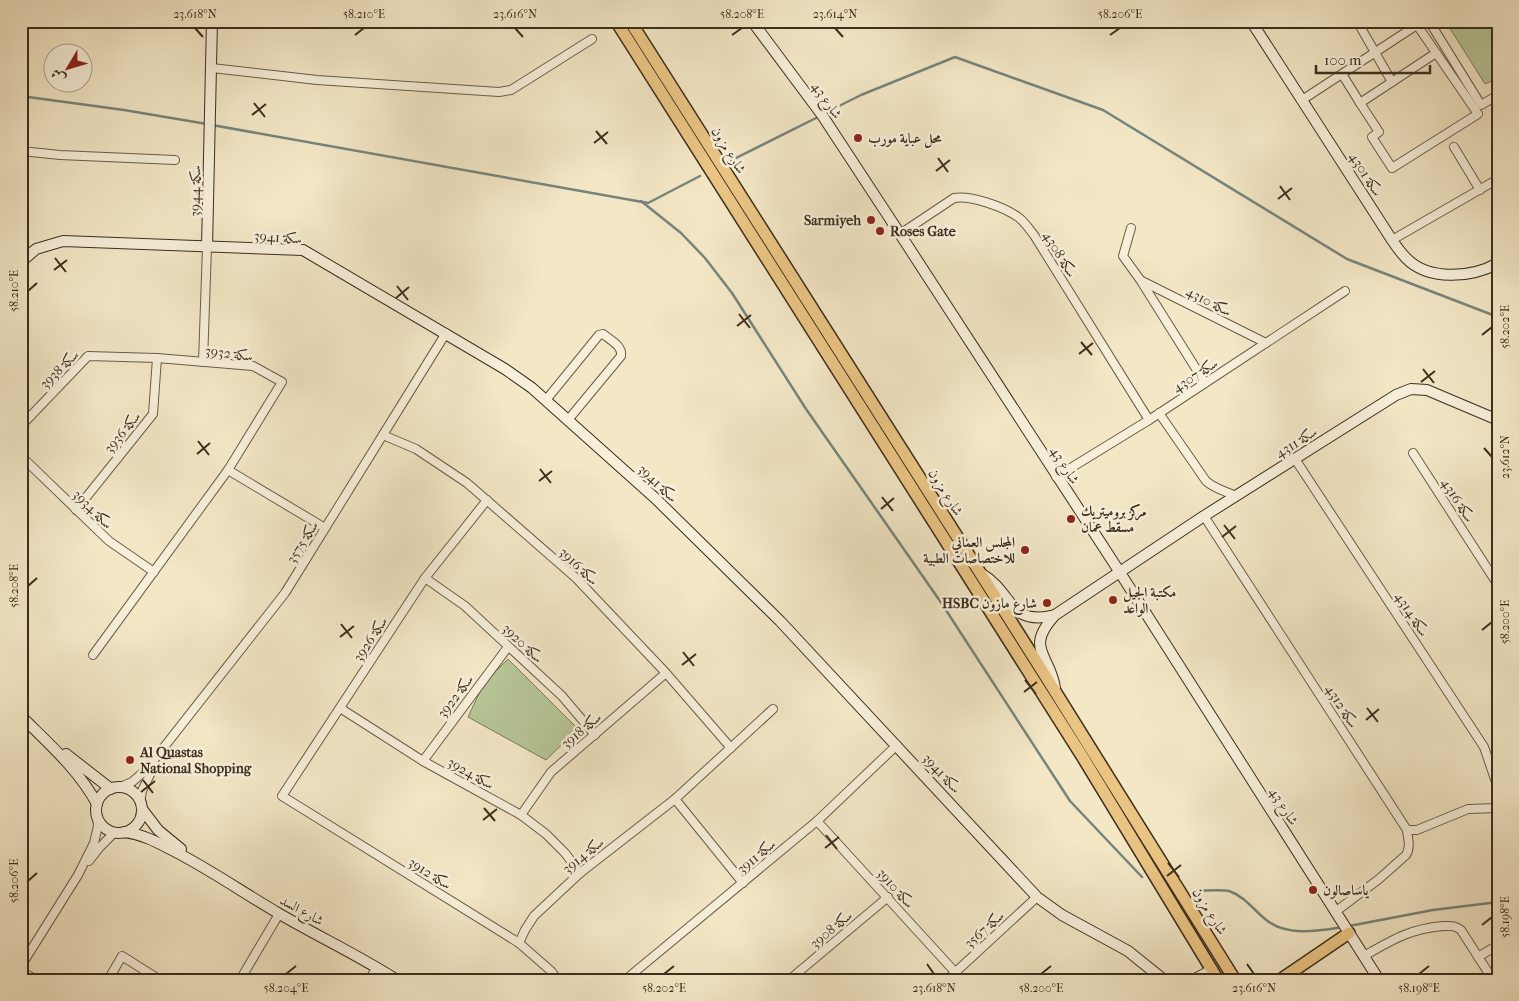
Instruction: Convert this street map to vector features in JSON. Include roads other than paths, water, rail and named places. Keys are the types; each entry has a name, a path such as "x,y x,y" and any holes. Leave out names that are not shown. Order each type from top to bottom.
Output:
{"main road":[{"name":"شارع مزون","path":"616,21 1082,756 1215,975"},
{"name":"شارع مزون","path":"630,21 1056,692 1235,980"},
{"path":"634,21 650,53"},
{"path":"1280,980 1349,933"}],"street":[{"name":"سكة 3944","path":"202,362 207,247 212,21"},
{"name":"شارع 43","path":"752,21 822,115 900,234 1379,980"},
{"name":"سكة 4301","path":"1251,21 1392,240 1407,259 1423,269 1443,274 1460,275 1476,272 1498,263"},
{"path":"1357,21 1392,82"},
{"path":"1429,21 1481,105 1498,95"},
{"path":"1302,100 1420,23 1436,53 1478,114 1392,168 1372,137 1379,132 1342,74"},
{"path":"212,68 317,80 499,92 511,90 592,39"},
{"path":"1360,103 1436,53"},
{"path":"1454,147 1480,190"},
{"path":"21,151 60,156 175,160"},
{"path":"1392,240 1498,179"},
{"name":"سكة 4308","path":"900,234 954,198 963,196 1009,212 1019,218 1034,235 1149,420"},
{"name":"سكة 4310","path":"1131,228 1123,256 1141,281 1205,383"},
{"name":"سكة 3941","path":"21,262 36,249 63,241 303,250 506,369 546,400 655,498 773,614 1037,897 1062,915 1128,952 1164,980"},
{"name":"سكة 4310","path":"1141,281 1266,343"},
{"name":"سكة 4307","path":"1056,477 1149,420 1345,291"},
{"name":"سكة 3575","path":"115,788 132,782 162,752 285,593 446,333"},
{"path":"546,400 599,335 604,334 620,348 621,356 568,420"},
{"name":"سكة 3938","path":"21,426 88,356 157,358"},
{"name":"سكة 3932","path":"94,655 228,470 282,382 253,366 157,358"},
{"name":"سكة 3936","path":"76,510 153,414 157,358"},
{"name":"سكة 4311","path":"1054,615 1118,571 1396,395 1419,388 1434,392 1498,420"},
{"path":"1159,413 1206,481 1215,489 1223,490 1236,496"},
{"name":"سكة 3916","path":"383,435 416,449 446,468 487,500 576,578 666,673 731,748"},
{"name":"سكة 4316","path":"1413,453 1495,576 1498,585"},
{"name":"سكة 3934","path":"21,456 109,541 154,572"},
{"name":"سكة 4314","path":"1295,459 1484,747 1498,788"},
{"path":"228,470 325,528"},
{"name":"سكة 3926","path":"282,796 425,578 487,500"},
{"name":"سكة 4312","path":"1204,516 1407,830"},
{"path":"980,573 994,582 1014,609 1022,615 1036,619 1054,615"},
{"name":"سكة 3920","path":"425,578 465,606 562,696 595,735"},
{"path":"1054,615 1044,629 1040,643 1041,652 1052,675 1056,692"},
{"name":"سكة 3922","path":"423,761 508,647"},
{"name":"سكة 3918","path":"521,815 551,772 666,673"},
{"name":"سكة 3924","path":"340,708 423,761 521,815 546,834 580,873"},
{"name":"سكة 3914","path":"519,943 534,916 580,873 675,799 773,709"},
{"path":"25,720 84,770 115,788 132,792 141,806 141,815 135,826 120,832 99,848 78,875"},
{"path":"21,966 78,875 94,843 98,826 96,804 90,791 77,774 25,720"},
{"name":"سكة 3911","path":"625,980 817,821 897,745"},
{"name":"سكة 3575","path":"141,806 142,790 162,752"},
{"path":"96,804 100,797 115,788"},
{"name":"سكة 3912","path":"282,796 519,943 558,980"},
{"path":"675,799 744,883"},
{"name":"شارع السد","path":"141,806 158,830 195,861"},
{"path":"1335,912 1406,856 1409,843 1407,830 1417,830 1468,809 1498,808"},
{"path":"97,815 104,826 120,832"},
{"name":"سكة 3910","path":"817,821 955,972"},
{"name":"شارع السد","path":"120,832 136,833 144,836 195,861 279,914 377,967 397,980"},
{"name":"سكة 3908","path":"790,980 888,897"},
{"name":"سكة 3567","path":"947,980 1037,897"},
{"path":"240,980 279,914"},
{"path":"1364,956 1412,931 1457,926 1493,980"},
{"path":"1478,957 1498,945"},
{"path":"108,980 122,956 160,980"},
{"path":"369,980 377,967"},
{"path":"21,971 36,980"},
{"path":"1194,980 1215,975"}],"waterway":[{"path":"825,113 861,95 955,57 1103,110 1347,259 1498,317"},
{"path":"21,96 207,124"},
{"path":"730,161 820,116"},
{"path":"212,125 648,203 700,176"},
{"path":"641,201 681,233 705,258 732,293 806,409 940,601 1070,801 1142,877"},
{"path":"1194,891 1222,890 1234,893 1244,899 1273,925 1283,928 1302,931 1343,927"},
{"path":"1349,926 1433,910 1498,902"}],"place":[{"name":"محل عباية مورب","path":"858,138"},
{"name":"Sarmiyeh","path":"871,220"},
{"name":"Roses Gate","path":"880,231"},
{"name":"مركز بروميتريك مسقط عمان","path":"1071,519"},
{"name":"المجلس العماني للاختصاصات الطبية","path":"1025,550"},
{"name":"مكتبة الجيل الواعد","path":"1113,600"},
{"name":"HSBC شارع مازون","path":"1047,603"},
{"name":"Al Quastas National Shopping","path":"130,760"},
{"name":"ياساصالون","path":"1313,890"}]}
